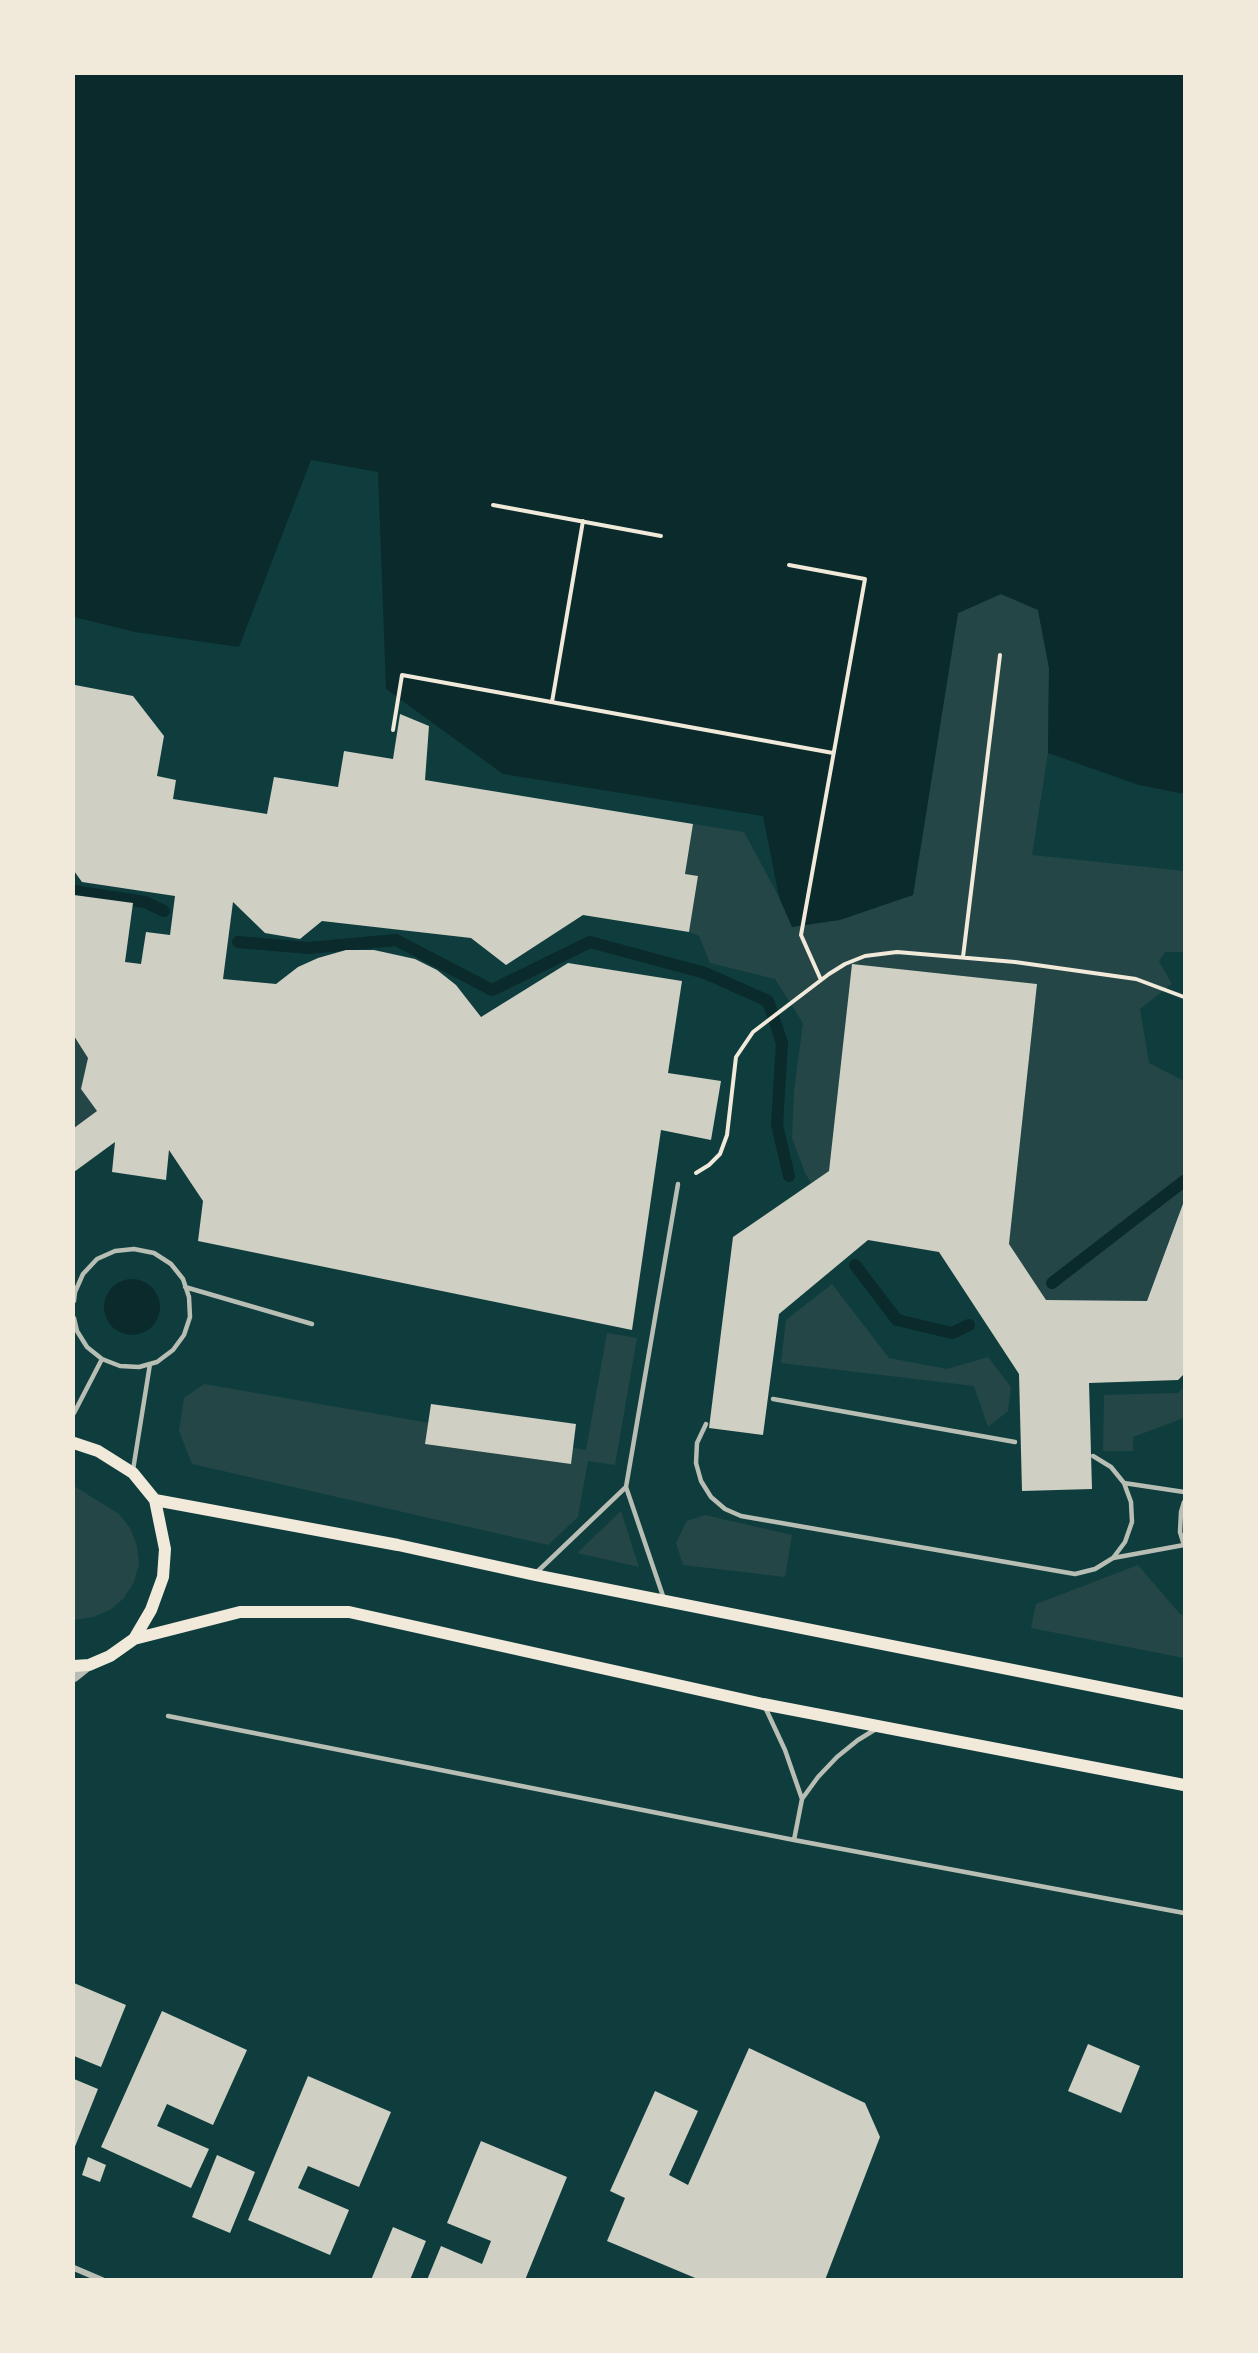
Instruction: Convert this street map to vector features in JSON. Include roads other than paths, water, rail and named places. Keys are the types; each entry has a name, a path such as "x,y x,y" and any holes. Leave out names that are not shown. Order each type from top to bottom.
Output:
{"main road":[{"path":"74,1443 98,1451 133,1473 155,1500 165,1549 163,1577 151,1610 134,1639"},
{"path":"155,1500 398,1545 535,1575 1185,1704"},
{"path":"74,1666 89,1665 110,1656 134,1639 240,1612 349,1612 763,1704 1185,1785"}],"street":[{"path":"74,1677 89,1665"},
{"path":"74,2268 102,2280"}],"lane":[{"path":"665,1600 626,1487 678,1184"},
{"path":"74,1301 75,1292 83,1274 97,1260 115,1251 134,1249 154,1253 171,1264 183,1279 189,1297 190,1317 184,1335 173,1350 157,1362 139,1367 120,1366 102,1359 87,1347 77,1331 74,1318"},
{"path":"185,1287 312,1324"},
{"path":"74,1413 102,1359"},
{"path":"133,1473 150,1364"},
{"path":"773,1399 1015,1442"},
{"path":"706,1424 698,1443 696,1463 701,1481 711,1497 725,1509 741,1516 1066,1573 1075,1574 1095,1569 1113,1558 1185,1545 1180,1532 1180,1512 1185,1502"},
{"path":"1093,1456 1111,1467 1124,1483 1131,1502 1132,1522 1125,1542 1113,1558"},
{"path":"1124,1483 1185,1492"},
{"path":"535,1575 626,1487"},
{"path":"763,1704 785,1750 802,1799"},
{"path":"168,1716 794,1840 1185,1914"},
{"path":"794,1840 802,1799 818,1777 858,1740 882,1726"}],"waterway":[{"path":"74,891 145,902 164,911"},
{"path":"238,942 308,948 396,940 492,990 590,942 705,973 768,1001 782,1043 777,1125 789,1176"},
{"path":"1052,1283 1184,1181"},
{"path":"855,1265 897,1320 952,1333 969,1325"}]}
